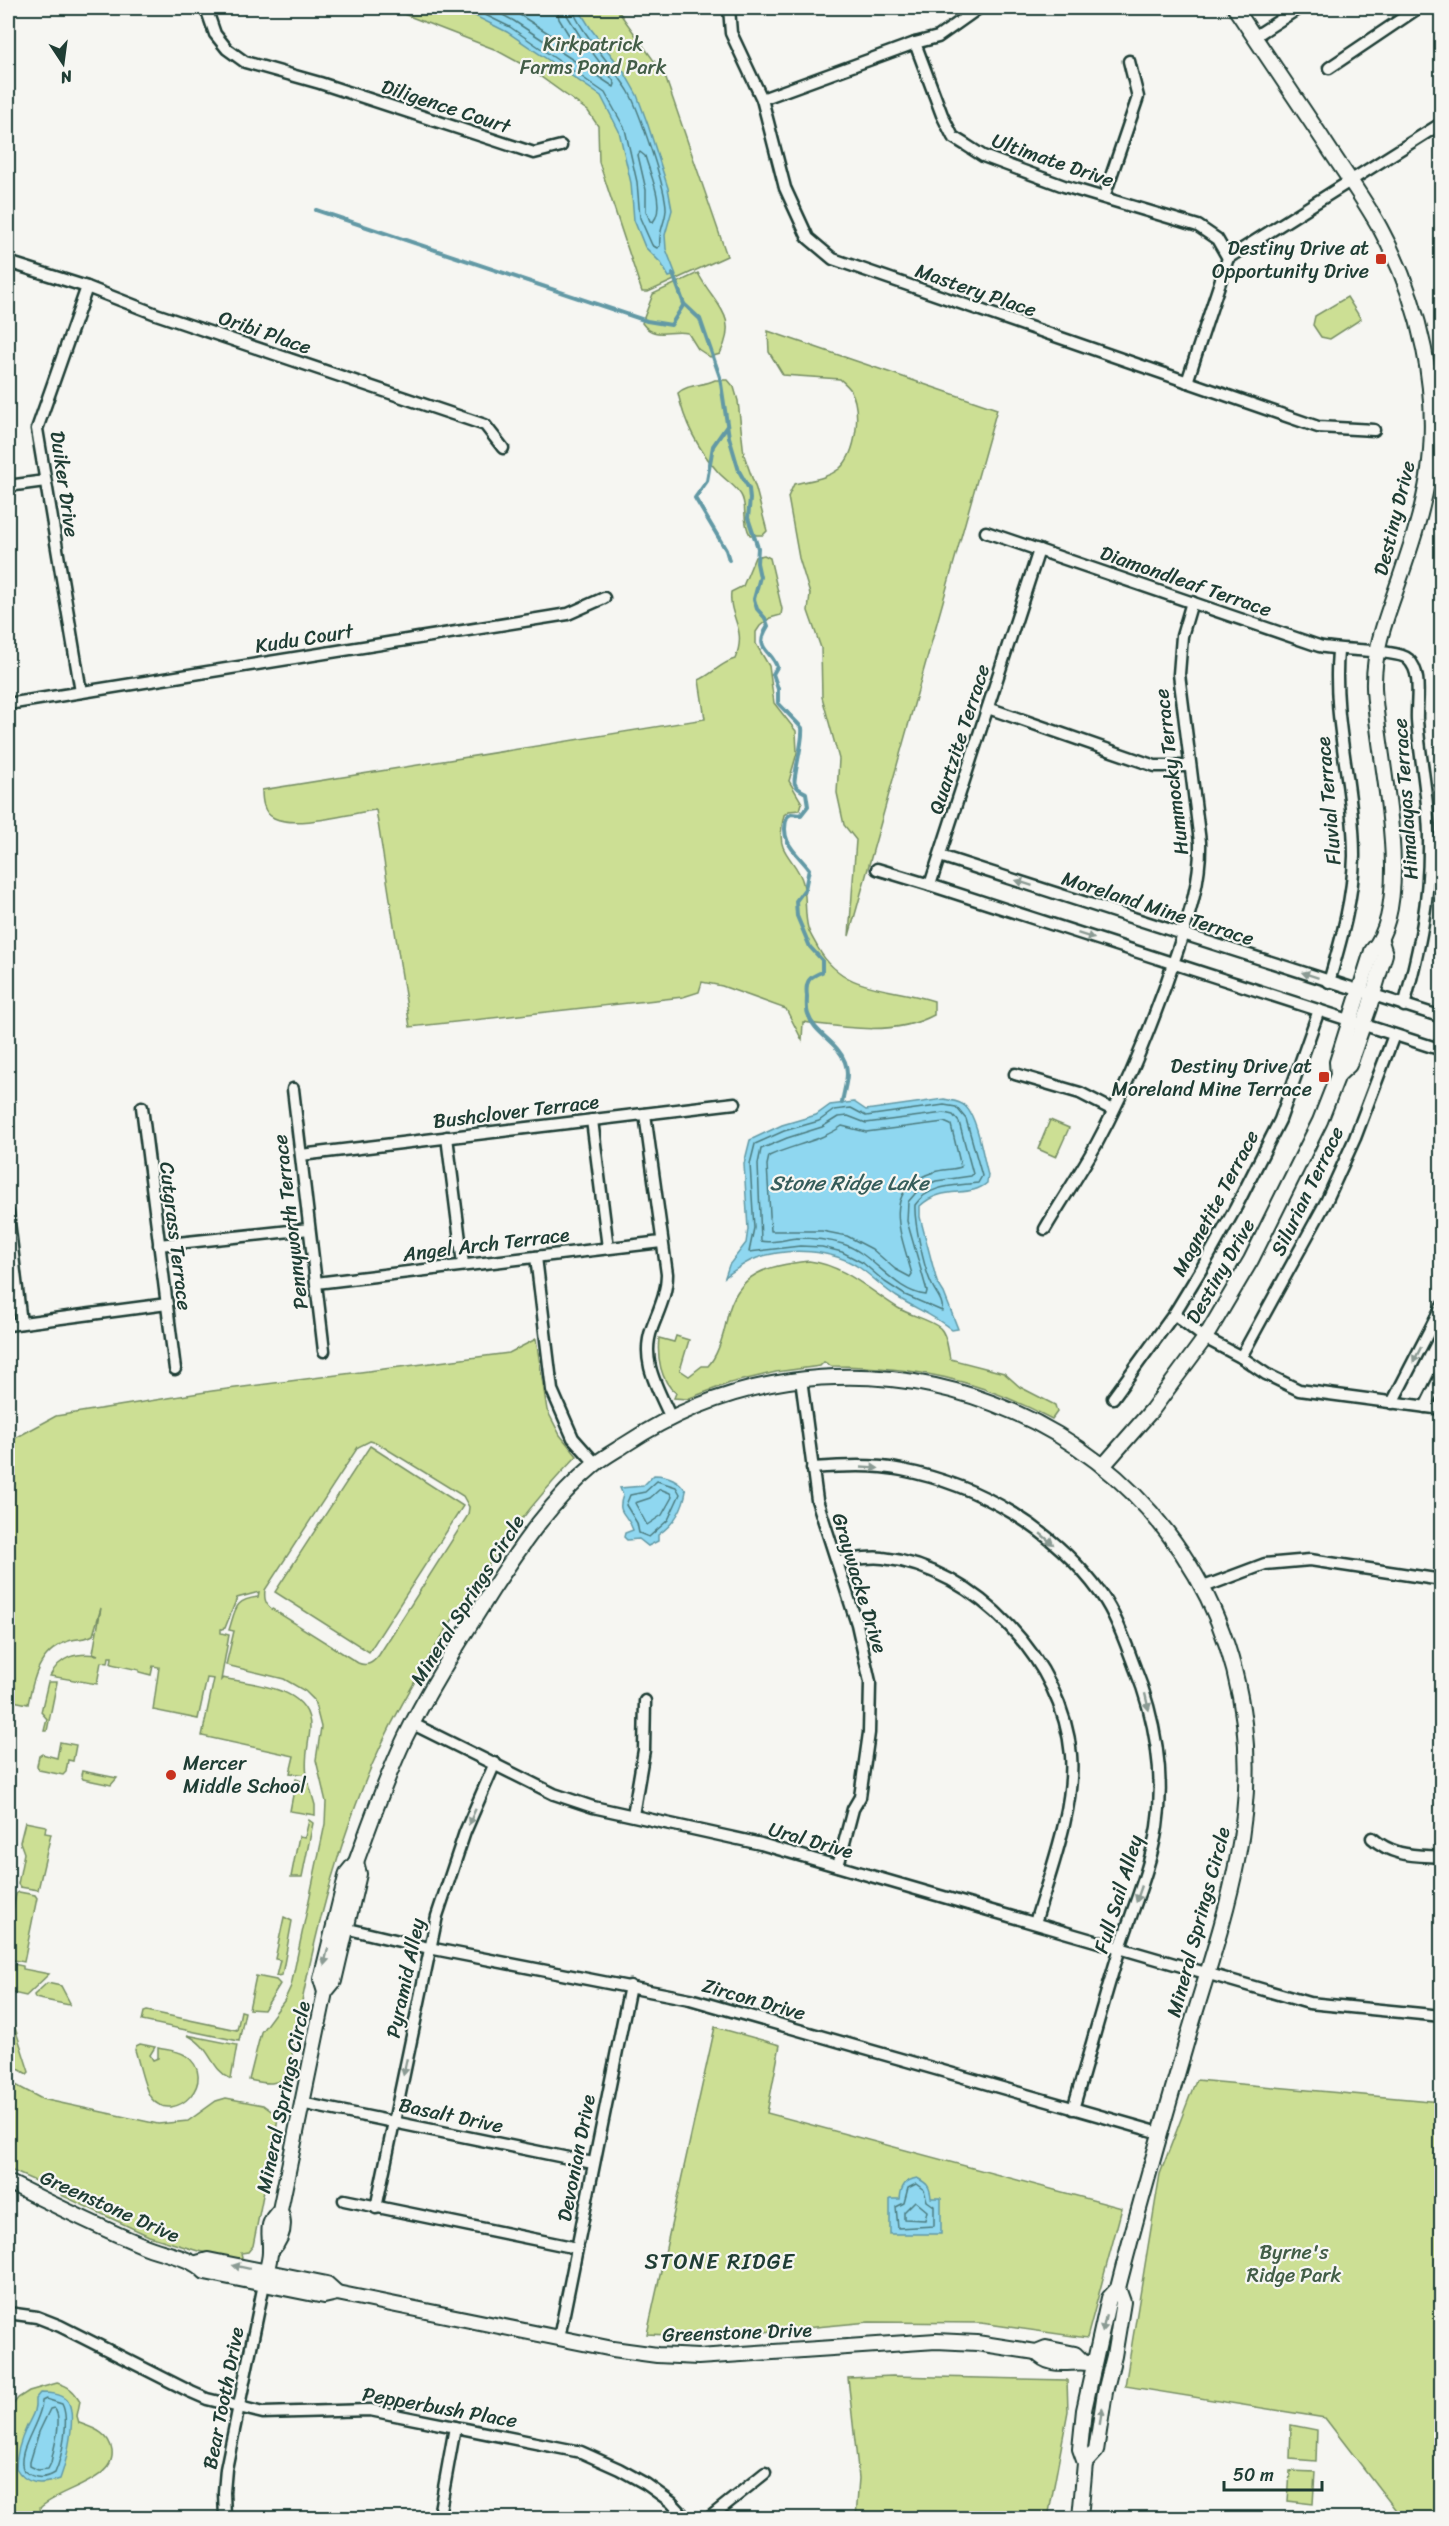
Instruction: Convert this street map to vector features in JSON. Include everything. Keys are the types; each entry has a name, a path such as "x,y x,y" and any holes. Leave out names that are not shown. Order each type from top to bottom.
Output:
{"street":[{"name":"Diligence Court","path":"206,8 215,34 227,49 245,62 320,83 534,153 561,146"},
{"name":"Mastery Place","path":"729,8 731,33 762,99 785,188 808,238 834,259 1318,427 1374,430"},
{"path":"762,99 915,43 938,37 979,8"},
{"name":"Destiny Drive","path":"1103,1466 1152,1410 1204,1338 1239,1283 1294,1178 1338,1075 1349,1065 1357,1022 1366,993 1385,954 1381,940 1389,906 1393,852 1374,691 1378,652 1382,630 1417,524 1437,437 1426,360 1408,289 1378,224 1234,8"},
{"path":"1254,37 1299,8"},
{"path":"1329,68 1418,8"},
{"name":"Ultimate Drive","path":"915,43 942,115 953,137 983,156 1064,186 1198,226 1217,239 1228,258"},
{"path":"1104,197 1138,97 1129,61"},
{"path":"1187,382 1228,258 1442,123"},
{"name":"Oribi Place","path":"8,262 87,287 156,314 485,425 503,448"},
{"name":"Duiker Drive","path":"81,692 37,429 87,287"},
{"path":"8,486 45,481"},
{"name":"Diamondleaf Terrace","path":"986,532 1318,646 1338,651 1378,652"},
{"name":"Quartzite Terrace","path":"930,885 1039,550"},
{"name":"Kudu Court","path":"8,704 568,614 604,598"},
{"name":"Hummocky Terrace","path":"1045,1229 1098,1141 1113,1110 1173,964 1196,890 1200,868 1200,842 1178,661 1182,636 1192,602"},
{"name":"Fluvial Terrace","path":"1329,982 1347,921 1352,892 1354,855 1337,706 1338,651"},
{"name":"Himalayas Terrace","path":"1378,652 1403,655 1416,671 1417,719 1429,837 1428,888 1423,932 1404,1005"},
{"path":"988,708 1155,766 1190,766"},
{"name":"Moreland Mine Terrace","path":"940,856 1442,1017"},
{"path":"877,869 1442,1050"},
{"name":"Magnetite Terrace","path":"1113,1398 1174,1314 1235,1209 1280,1120 1319,1010"},
{"name":"Silurian Terrace","path":"1241,1357 1326,1202 1355,1138 1394,1035"},
{"path":"1015,1074 1074,1090 1113,1110"},
{"name":"Pennyworth Terrace","path":"293,1089 324,1351"},
{"name":"Bushclover Terrace","path":"301,1155 735,1103"},
{"name":"Cutgrass Terrace","path":"142,1107 175,1369"},
{"path":"645,1114 665,1262 666,1291 651,1330 647,1354 649,1370 670,1416"},
{"path":"592,1120 608,1248"},
{"path":"447,1137 463,1264"},
{"path":"8,1213 21,1323"},
{"path":"159,1245 309,1229"},
{"name":"Angel Arch Terrace","path":"316,1283 661,1242"},
{"path":"536,1257 552,1390 573,1438 596,1464"},
{"path":"8,1325 166,1304"},
{"path":"1392,1403 1442,1306"},
{"path":"1174,1314 1204,1338 1241,1357 1266,1374 1299,1390 1442,1409"},
{"path":"1425,1407 1442,1373"},
{"name":"Mineral Springs Circle","path":"265,2278 271,2250 280,2241 284,2220 280,2210 301,2103 325,1992 334,1981 339,1927 359,1874 356,1862 387,1780 413,1724 467,1630 527,1536 559,1498 596,1464 670,1416 723,1396 801,1378 852,1376 897,1379 957,1390 1018,1412 1065,1439 1103,1466 1142,1504 1161,1527 1201,1588 1217,1621 1235,1675 1244,1717 1248,1765 1246,1819 1242,1844 1207,1974 1132,2228 1118,2288 1109,2298 1088,2363 1080,2449 1085,2463 1096,2451 1103,2403 1112,2367 1123,2302 1118,2288"},
{"name":"Graywacke Drive","path":"801,1378 817,1500 857,1624 870,1682 869,1733 860,1797 853,1809 838,1866"},
{"name":"Full Sail Alley","path":"812,1468 900,1469 952,1483 985,1496 1026,1521 1065,1554 1101,1595 1126,1644 1144,1690 1159,1771 1157,1826 1146,1873 1120,1947 1073,2109"},
{"path":"838,1561 884,1558 915,1564 975,1593 1005,1619 1048,1681 1062,1712 1071,1755 1068,1804 1035,1923"},
{"path":"1201,1588 1264,1564 1310,1560 1442,1580"},
{"path":"633,1815 644,1750 645,1701"},
{"name":"Ural Drive","path":"413,1724 554,1794 593,1807 761,1844 1309,2003 1442,2016"},
{"name":"Pyramid Alley","path":"376,2208 437,1916 465,1832 495,1763"},
{"path":"1372,1838 1394,1853 1442,1857"},
{"name":"Zircon Drive","path":"339,1927 429,1948 690,1999 1160,2133"},
{"name":"Devonian Drive","path":"559,2338 630,1986"},
{"name":"Basalt Drive","path":"301,2103 593,2163"},
{"name":"Greenstone Drive","path":"8,2182 124,2238 197,2263 205,2272 327,2284 337,2293 634,2353 678,2357 718,2356 923,2341 977,2343 1036,2352 1043,2360 1071,2365 1088,2363 1112,2367"},
{"path":"344,2200 577,2248"},
{"name":"Bear Tooth Drive","path":"225,2518 226,2469 265,2278"},
{"name":"Pepperbush Place","path":"8,2313 37,2317 60,2325 207,2399 263,2413 370,2410 581,2452 646,2484 671,2502 686,2518"},
{"path":"442,2518 440,2510 455,2427"},
{"path":"1080,2518 1085,2463"},
{"path":"709,2518 765,2473"}],"green space":[{"name":"Kirkpatrick Farms Pond Park","path":"388,8 616,8 665,76 727,256 648,292 642,292 599,162 598,126 588,111 527,67 494,49"},
{"path":"698,273 726,320 725,341 720,354 710,357 698,349 688,333 652,332 642,323 653,294"},
{"path":"1347,297 1361,319 1330,339 1321,337 1313,325 1315,316"},
{"path":"768,331 997,409 849,936 856,840 844,825 837,793 839,759 822,697 821,648 808,611 810,594 799,558 788,497 794,484 829,475 845,462 854,442 856,408 850,389 840,379 783,375 769,352"},
{"path":"715,380 728,380 734,387 738,401 744,455 767,531 763,535 750,535 741,495 718,472 705,454 688,425 681,404 678,393 682,390"},
{"path":"764,555 770,558 782,609 781,615 770,618 760,626 756,632 756,644 769,666 774,703 796,731 797,753 789,781 802,803 800,810 789,811 784,815 781,839 785,851 801,878 809,931 829,963 841,974 869,986 934,1001 934,1015 903,1026 870,1029 803,1022 802,1040 786,1009 722,986 702,982 699,992 683,997 410,1027 376,810 310,821 284,821 267,813 262,790 705,719 699,680 735,659 739,631 732,609 731,592 743,586 755,557"},
{"path":"1050,1120 1069,1128 1056,1157 1038,1149"},
{"path":"809,1261 822,1263 845,1273 898,1308 936,1325 944,1335 950,1359 1004,1373 1020,1387 1055,1405 1057,1412 1052,1419 971,1384 918,1372 831,1366 824,1362 820,1366 776,1372 730,1383 687,1399 674,1398 676,1393 666,1382 661,1368 659,1338 674,1342 676,1336 689,1340 680,1370 689,1376 702,1366 708,1366 712,1361 732,1303 738,1290 747,1281 768,1269"},
{"path":"536,1339 547,1410 560,1435 577,1456 530,1509 489,1564 438,1642 392,1723 357,1802 332,1877 312,1954 289,2071 276,2082 249,2080 261,2032 284,2001 291,1986 325,1824 326,1802 316,1760 321,1727 314,1700 305,1691 284,1679 226,1665 234,1631 229,1630 237,1606 244,1600 258,1597 259,1592 237,1598 225,1628 221,1629 221,1633 229,1635 221,1680 223,1678 278,1690 301,1703 308,1714 310,1728 306,1757 307,1775 290,1773 294,1756 202,1736 214,1679 207,1678 198,1719 153,1710 159,1667 153,1666 151,1675 111,1664 112,1657 109,1657 108,1663 101,1662 97,1684 50,1676 59,1664 70,1657 83,1654 98,1655 93,1653 101,1608 93,1635 69,1641 49,1652 43,1659 32,1685 28,1704 8,1700 8,1575 12,1582 8,1572 8,1442 56,1416 212,1391 509,1353","holes":["370,1441 377,1443 463,1496 469,1507 468,1515 379,1655 372,1662 364,1665 272,1609 266,1603 265,1590 358,1447"]},
{"path":"370,1446 463,1506 369,1652 275,1592"},
{"path":"48,1682 57,1682 47,1731 44,1731 47,1719 41,1712"},
{"path":"60,1742 76,1745 73,1761 68,1760 66,1772 63,1775 39,1770 37,1766 39,1756 42,1754 57,1758"},
{"path":"82,1771 117,1778 111,1785 83,1779"},
{"path":"296,1779 309,1784 315,1805 315,1815 290,1811"},
{"path":"309,1820 313,1823 302,1877 291,1877 299,1836 305,1837"},
{"path":"25,1822 46,1826 45,1833 51,1834 38,1890 20,1887 18,1884 24,1853 20,1842"},
{"path":"19,1892 35,1895 37,1898 24,1962 8,1959 8,1934 16,1894"},
{"path":"284,1917 292,1921 282,1975 276,1976 280,1960 275,1959"},
{"path":"8,1963 23,1966 23,1969 49,1974 26,1996 8,1992"},
{"path":"256,1976 276,1980 280,1984 264,2010 249,2009"},
{"path":"47,1983 61,1986 69,2005 35,1998 34,1995"},
{"path":"241,2011 245,2012 239,2041 142,2021 144,2012 237,2030"},
{"path":"8,2019 15,2028 29,2072 27,2074 8,2063"},
{"path":"715,2027 780,2045 767,2113 1122,2208 1087,2338 981,2323 869,2322 710,2337 647,2334"},
{"path":"187,2035 237,2045 231,2079 219,2070 195,2040"},
{"path":"140,2044 155,2047 150,2055 153,2060 158,2058 158,2048 182,2053 195,2065 198,2076 196,2087 190,2096 171,2107 161,2105 151,2098 135,2050"},
{"name":"Byrne's Ridge Park","path":"1196,2080 1441,2102 1441,2518 1402,2518 1325,2418 1125,2386 1160,2174"},
{"path":"8,2081 42,2099 158,2124 188,2121 216,2101 226,2098 263,2105 278,2116 253,2246 248,2252 241,2253 240,2261 149,2236 8,2169"},
{"path":"892,2376 1067,2380 1068,2411 1048,2518 856,2518 859,2478 848,2378"},
{"path":"57,2383 71,2389 80,2401 77,2416 79,2423 100,2432 108,2440 112,2451 111,2461 105,2470 95,2477 40,2508 43,2518 9,2518 8,2461 12,2439 8,2411 18,2398 29,2391"},
{"path":"1291,2425 1317,2430 1316,2461 1290,2459"},
{"path":"1290,2471 1315,2472 1313,2504 1288,2501"}],"water":[{"path":"464,8 578,8 624,72 637,95 668,188 672,210 665,235 666,249 676,275 669,277 661,263 645,247 634,220 631,183 619,131 601,96 507,32 469,13"},
{"name":"Stone Ridge Lake","path":"944,1099 962,1104 970,1113 977,1129 988,1175 987,1183 980,1188 938,1195 920,1206 920,1217 937,1282 944,1293 958,1329 952,1330 897,1297 860,1268 837,1257 824,1254 796,1251 769,1254 740,1266 725,1277 729,1265 746,1243 748,1229 744,1164 750,1140 782,1125 816,1115 830,1105 854,1102 866,1110"},
{"path":"654,1475 673,1479 686,1491 677,1516 658,1535 658,1541 648,1546 639,1539 627,1540 624,1537 625,1533 633,1530 622,1510 623,1495 620,1488 643,1486"},
{"path":"917,2178 927,2185 931,2198 941,2198 941,2234 890,2234 890,2199 900,2199 904,2184"},
{"path":"40,2393 54,2394 67,2400 70,2407 71,2427 68,2451 60,2479 35,2483 25,2478 16,2468 21,2442 35,2407 35,2399"}],"waterway":[{"path":"316,210 647,321 671,325 684,304"},
{"path":"673,274 684,304 700,319 720,377 729,437 739,471 749,489 748,518 758,548 757,563 760,577 754,599 757,609 765,618 768,626 762,640 763,645 777,667 773,674 778,689 778,703 802,728 795,784 806,793 808,806 801,815 791,814 787,817 785,833 790,846 809,869 805,889 796,901 797,916 810,947 822,960 822,972 807,983 807,1010 815,1027 837,1049 845,1062 847,1077 842,1103"},
{"path":"727,426 713,446 707,481 695,498 726,550 729,560"}],"place":[{"name":"Destiny Drive at Opportunity Drive","path":"1381,259"},
{"name":"Destiny Drive at Moreland Mine Terrace","path":"1324,1077"},
{"name":"Mercer Middle School","path":"171,1775"}],"district":[{"name":"STONE RIDGE","path":"720,2261"}]}
